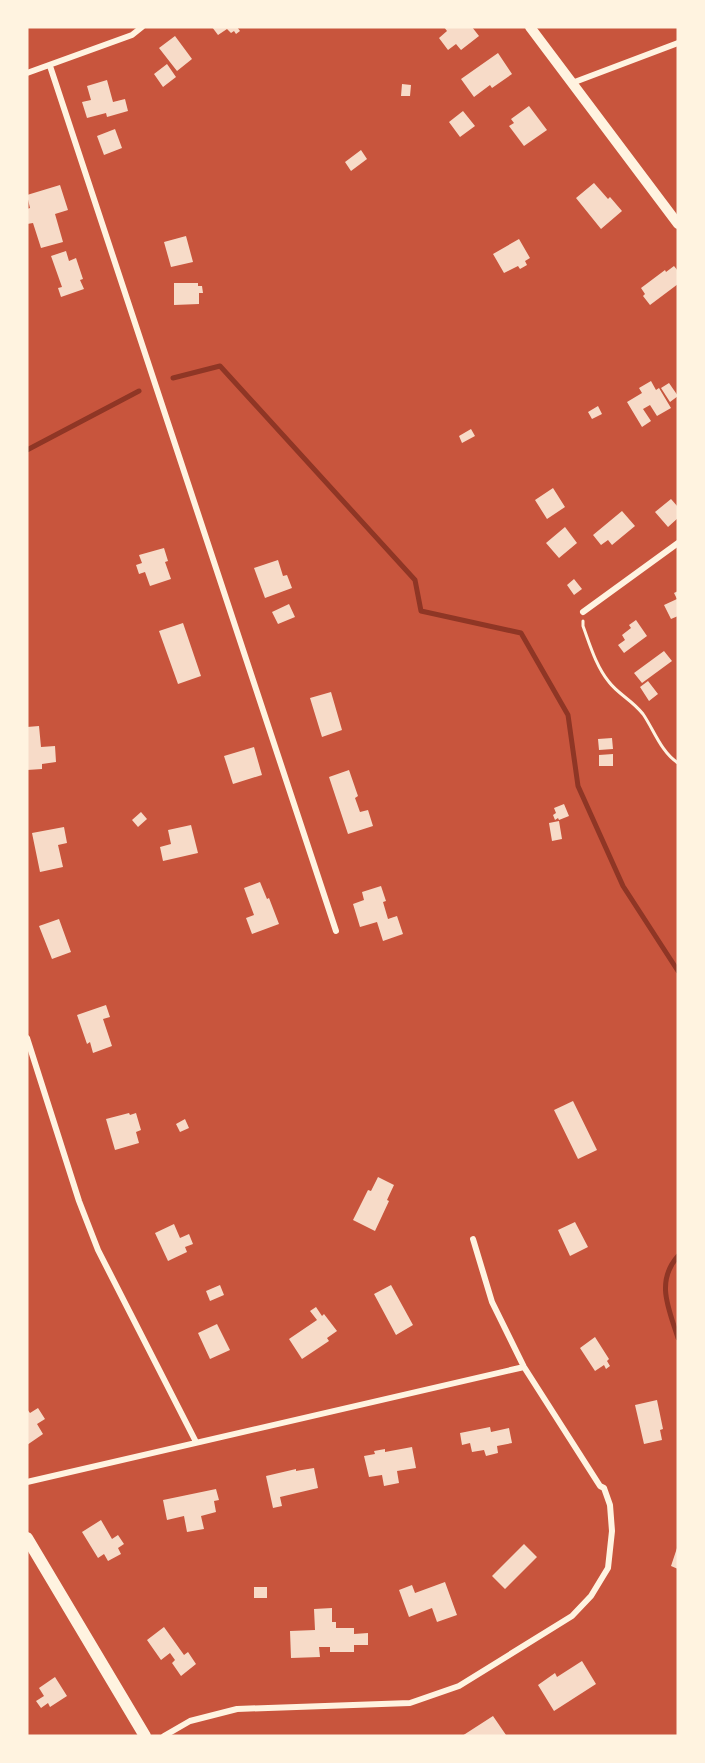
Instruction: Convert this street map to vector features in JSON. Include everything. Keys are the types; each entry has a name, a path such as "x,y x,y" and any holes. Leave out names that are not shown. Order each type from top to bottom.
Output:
{"main road":[{"path":"27,1538 145,1736"}],"street":[{"path":"27,73 132,35 142,27"},
{"path":"530,27 678,224"},
{"path":"572,83 678,43"},
{"path":"50,66 336,931"},
{"path":"583,612 678,543"},
{"path":"27,1038 79,1201 98,1250 196,1442"},
{"path":"164,1736 190,1721 237,1709 410,1703 459,1686 572,1616 591,1596 608,1568 612,1531 610,1505 604,1488 600,1486 564,1432 524,1367 492,1302 473,1239"},
{"path":"27,1482 524,1367"}],"path":[{"path":"583,612 583,626 600,669 610,684 633,701 670,757 678,763"}],"building":[{"path":"212,27 237,27 240,31 236,34 227,29 218,35"},
{"path":"444,27 472,27 479,36 461,50 456,44 448,50 439,38 447,31"},
{"path":"175,36 192,59 177,71 159,48"},
{"path":"498,53 512,74 492,88 490,85 474,97 461,79"},
{"path":"167,64 176,77 163,87 154,74"},
{"path":"107,80 113,102 125,99 128,111 107,117 106,113 87,118 82,102 91,100 87,86"},
{"path":"402,84 411,85 410,96 401,96"},
{"path":"529,106 547,130 524,146 509,126 514,123 511,119"},
{"path":"463,111 475,126 460,137 449,122"},
{"path":"115,129 122,148 104,155 97,136"},
{"path":"361,150 367,159 351,171 345,162"},
{"path":"594,183 622,211 601,229 576,198"},
{"path":"60,185 68,210 55,214 63,242 41,248 33,223 27,224 27,209 30,208 27,195"},
{"path":"186,236 193,262 171,267 164,242"},
{"path":"519,239 530,258 525,261 527,265 520,269 518,266 504,273 493,254"},
{"path":"66,251 69,261 76,258 84,289 61,297 58,288 62,287 51,256"},
{"path":"674,266 678,271 678,284 650,305 643,296 645,294 641,288"},
{"path":"174,283 198,283 198,286 202,286 203,293 199,293 199,304 174,305"},
{"path":"651,381 656,390 659,388 671,408 657,416 650,405 643,409 651,421 642,427 627,402 642,393 639,388"},
{"path":"669,383 678,396 670,402 661,388"},
{"path":"598,406 602,414 592,419 588,412"},
{"path":"471,429 475,436 462,443 459,436"},
{"path":"553,488 565,507 547,519 535,500"},
{"path":"671,499 678,507 678,518 668,527 655,512"},
{"path":"622,511 635,526 612,545 608,540 601,545 593,535"},
{"path":"565,527 577,543 559,558 546,543"},
{"path":"164,548 168,561 165,562 171,579 150,586 145,572 139,574 136,565 142,563 139,555"},
{"path":"278,560 283,576 287,575 292,588 265,598 254,568"},
{"path":"574,579 582,589 574,595 567,585"},
{"path":"678,591 678,616 671,619 664,605 677,599 674,593"},
{"path":"289,604 295,617 278,624 272,612"},
{"path":"636,620 647,636 624,653 618,645 625,640 622,635 631,628 629,625"},
{"path":"183,623 201,676 178,684 159,631"},
{"path":"664,651 672,661 642,683 634,673"},
{"path":"648,681 658,694 649,701 640,687"},
{"path":"331,692 342,730 322,737 310,698"},
{"path":"39,726 41,747 55,746 56,762 42,764 42,769 27,770 27,727"},
{"path":"612,738 613,749 599,750 598,739"},
{"path":"254,747 262,775 233,784 224,756"},
{"path":"613,754 613,766 599,766 599,755"},
{"path":"349,770 358,796 355,798 360,812 368,810 373,826 348,834 329,777"},
{"path":"564,804 569,816 555,820 554,808"},
{"path":"141,812 147,819 138,827 132,820"},
{"path":"559,821 562,839 552,841 549,823"},
{"path":"191,825 198,853 163,861 160,847 171,844 168,830"},
{"path":"64,827 67,843 58,845 63,867 40,872 32,833"},
{"path":"260,882 279,924 252,934 246,918 254,915 244,888"},
{"path":"381,886 388,919 397,916 403,934 383,941 377,922 360,927 353,904 364,900 362,892"},
{"path":"59,919 71,952 52,959 39,926"},
{"path":"106,1005 110,1017 103,1019 112,1046 93,1053 90,1042 87,1044 77,1015"},
{"path":"573,1101 597,1150 578,1159 554,1110"},
{"path":"129,1113 130,1115 136,1113 141,1130 136,1132 139,1143 115,1150 106,1119"},
{"path":"185,1119 189,1128 180,1132 176,1124"},
{"path":"378,1177 394,1185 375,1231 353,1220 368,1190 371,1191"},
{"path":"575,1222 588,1247 570,1256 558,1230"},
{"path":"174,1224 180,1238 189,1234 193,1244 185,1247 187,1252 168,1261 155,1233"},
{"path":"220,1285 224,1295 210,1301 206,1291"},
{"path":"391,1285 413,1325 396,1335 374,1294"},
{"path":"316,1307 337,1331 327,1338 329,1341 302,1359 289,1339 317,1320 310,1311"},
{"path":"217,1324 230,1350 210,1359 198,1333"},
{"path":"595,1337 609,1359 607,1361 610,1366 606,1369 604,1365 595,1371 580,1348"},
{"path":"657,1400 663,1429 660,1430 662,1440 644,1444 635,1405"},
{"path":"38,1408 45,1419 37,1424 43,1434 27,1445 27,1409 30,1413"},
{"path":"490,1427 491,1432 509,1428 512,1443 497,1446 498,1453 486,1456 484,1450 472,1452 470,1443 462,1445 460,1433"},
{"path":"412,1447 416,1468 397,1471 399,1483 384,1486 382,1475 369,1477 364,1456 375,1454 374,1451 385,1449 385,1452"},
{"path":"314,1468 318,1488 280,1497 282,1506 273,1508 266,1476 296,1469 296,1471"},
{"path":"216,1489 219,1500 214,1501 216,1512 201,1516 204,1529 187,1532 184,1516 167,1520 163,1500"},
{"path":"101,1520 112,1539 118,1535 124,1544 118,1548 121,1554 108,1561 104,1554 98,1558 82,1532"},
{"path":"524,1544 537,1557 505,1589 492,1576"},
{"path":"678,1545 678,1569 671,1566"},
{"path":"445,1582 457,1615 437,1622 432,1608 409,1617 399,1590 412,1585 415,1593"},
{"path":"254,1587 267,1587 267,1598 254,1598"},
{"path":"332,1608 332,1622 336,1622 336,1628 354,1628 354,1634 368,1633 368,1645 354,1645 354,1652 330,1652 330,1647 319,1647 320,1657 291,1658 290,1631 315,1630 314,1609"},
{"path":"164,1627 184,1655 188,1652 196,1664 181,1676 172,1663 175,1660 170,1653 161,1660 147,1640"},
{"path":"582,1661 596,1684 554,1711 538,1685 555,1673 557,1677"},
{"path":"55,1677 67,1696 50,1707 48,1703 41,1708 36,1701 44,1696 39,1688"},
{"path":"493,1716 506,1735 462,1736"}],"waterway":[{"path":"173,378 220,366 415,580 421,611 521,633 568,715 578,786 623,886 678,971"},
{"path":"27,450 139,391"},
{"path":"678,1256 671,1266 666,1286 668,1306 678,1338"}]}
